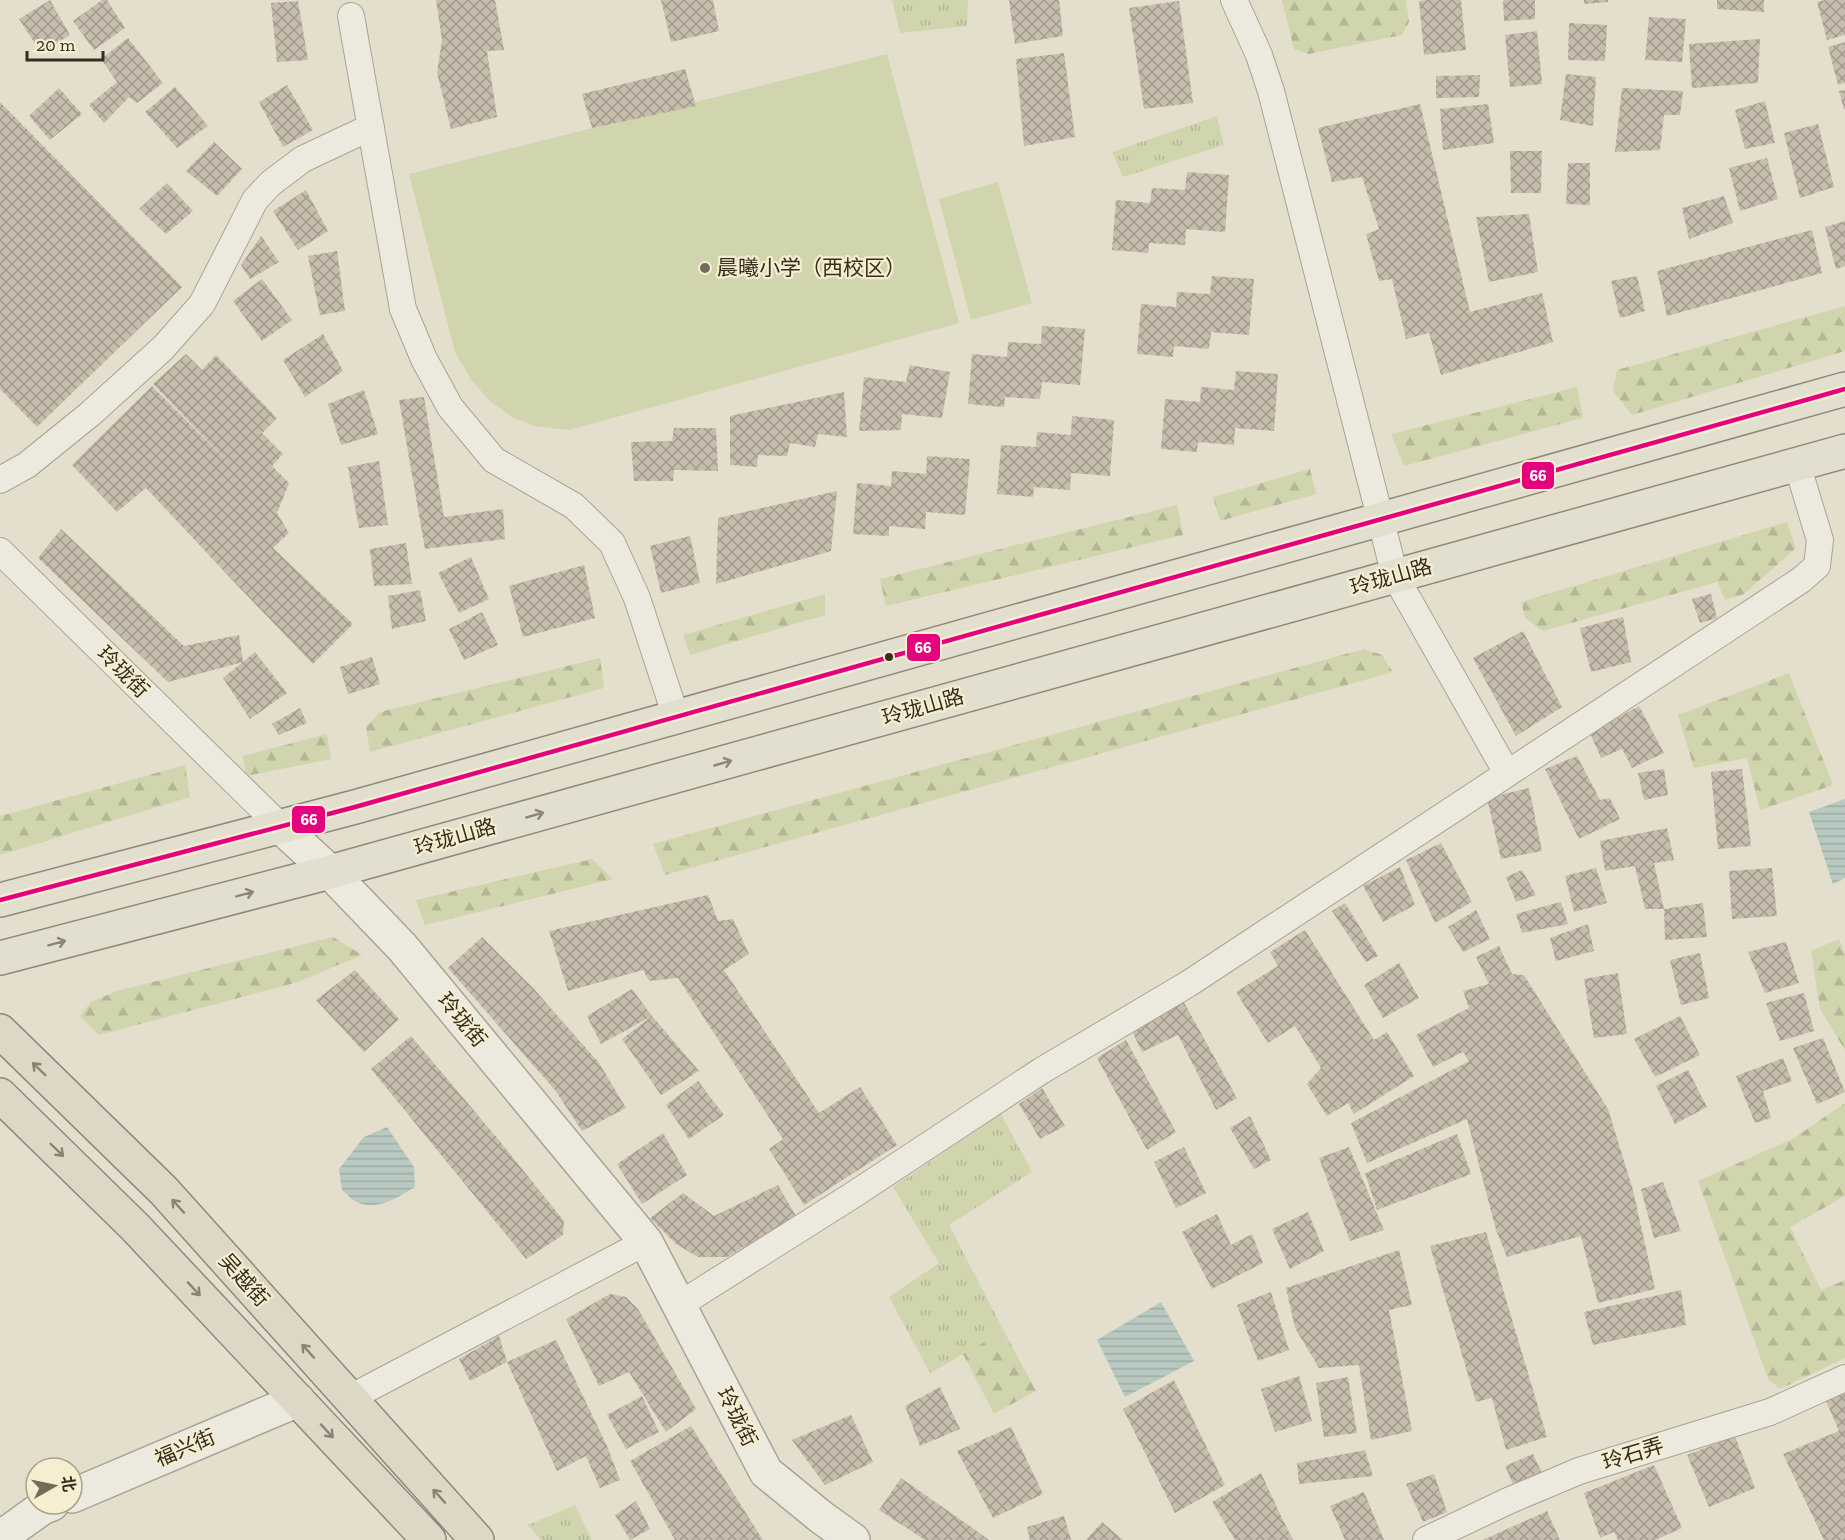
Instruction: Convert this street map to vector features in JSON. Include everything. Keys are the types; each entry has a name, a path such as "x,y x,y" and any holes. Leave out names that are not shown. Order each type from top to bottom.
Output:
{"highway":[{"name":"吴越街","path":"0,1030 164,1191 477,1540"},
{"name":"吴越街","path":"0,1095 135,1227 429,1540"}],"main road":[{"path":"0,900 355,807 1845,389"},
{"name":"玲珑山路","path":"0,958 330,872 1845,451"}],"street":[{"path":"1234,0 1259,55 1271,91 1395,576 1508,773"},
{"path":"351,16 403,309 424,359 450,407 494,460 574,506 612,543 637,598 676,717"},
{"path":"0,480 27,465 63,436 163,348 202,304 255,200 271,183 303,159 371,128"},
{"path":"680,1305 853,1196 1041,1071 1188,984 1801,580 1817,566 1820,540 1797,464"},
{"name":"玲珑街","path":"0,551 330,872 402,948 646,1242 766,1472 853,1540"},
{"path":"350,1398 646,1242"},
{"name":"玲石弄","path":"1426,1540 1508,1501 1579,1471 1770,1412 1845,1378"},
{"name":"福兴街","path":"84,1491 298,1400"},
{"path":"0,1538 32,1516"}],"green space":[{"path":"892,0 968,0 967,26 900,33"},
{"path":"1282,0 1406,0 1409,22 1402,35 1309,54 1294,49"},
{"path":"887,54 959,323 569,430 534,426 512,417 491,402 472,381 455,352 409,174"},
{"path":"1217,116 1224,145 1123,177 1112,152"},
{"path":"998,182 1032,303 971,320 939,199"},
{"path":"1845,306 1845,351 1632,415 1613,391 1617,370"},
{"path":"1577,387 1583,418 1404,466 1391,434"},
{"path":"1310,469 1316,494 1220,521 1213,497"},
{"path":"1177,505 1183,535 886,606 880,579"},
{"path":"1787,522 1796,548 1744,594 1725,600 1717,582 1543,631 1525,618 1521,602"},
{"path":"825,594 825,615 690,655 683,635"},
{"path":"1364,649 1382,655 1393,672 665,875 653,844"},
{"path":"600,658 604,688 370,752 366,727 380,712"},
{"path":"1789,673 1833,785 1760,810 1747,758 1694,768 1678,715"},
{"path":"327,734 331,759 246,776 243,756"},
{"path":"185,765 190,797 0,855 0,816"},
{"path":"592,859 613,879 425,925 416,900"},
{"path":"333,937 362,955 298,982 99,1035 80,1016 91,1002 117,991"},
{"path":"1839,939 1845,953 1845,1050 1820,1009 1811,951"},
{"path":"1845,1103 1845,1196 1790,1227 1821,1290 1845,1280 1845,1358 1780,1389 1768,1379 1698,1181 1794,1138"},
{"path":"1001,1114 1032,1172 949,1225 1004,1331 930,1373 889,1297 939,1263 893,1187"},
{"path":"1004,1331 1036,1391 994,1414 963,1354"},
{"path":"575,1505 592,1540 541,1540 528,1525"}],"shaded area":[{"path":"1845,799 1845,878 1833,884 1809,812"},
{"path":"387,1127 414,1167 415,1187 387,1202 365,1205 355,1201 342,1190 339,1169 364,1137"},
{"path":"1161,1302 1194,1361 1125,1397 1097,1340"}],"building":[{"path":"50,0 70,35 41,53 19,19"},
{"path":"102,0 107,0 125,28 94,50 73,21"},
{"path":"436,0 495,0 504,50 487,51 497,117 451,129 437,73 442,40"},
{"path":"661,0 713,0 719,31 671,42"},
{"path":"1009,0 1059,0 1063,36 1015,44"},
{"path":"1461,0 1466,50 1424,55 1419,1"},
{"path":"1503,0 1535,0 1535,19 1504,21"},
{"path":"1584,0 1608,0 1608,2 1584,4"},
{"path":"1717,0 1764,0 1764,12 1717,9"},
{"path":"1845,0 1845,35 1827,40 1817,2"},
{"path":"298,1 308,60 277,62 271,3"},
{"path":"1179,1 1193,103 1144,109 1129,8"},
{"path":"1649,17 1686,19 1682,62 1645,60"},
{"path":"1569,23 1607,25 1605,61 1568,60"},
{"path":"1537,31 1542,84 1510,87 1505,35"},
{"path":"128,38 163,83 137,103 129,97 104,123 89,105 117,82 101,59"},
{"path":"1760,39 1758,83 1692,88 1689,44"},
{"path":"1845,42 1845,83 1838,85 1828,47"},
{"path":"1064,53 1075,137 1024,146 1016,59"},
{"path":"685,69 696,106 592,128 582,94"},
{"path":"1566,74 1596,77 1593,126 1560,120"},
{"path":"1480,75 1479,97 1436,98 1436,76"},
{"path":"287,85 313,130 283,147 259,102"},
{"path":"175,87 208,126 177,148 145,112"},
{"path":"59,88 82,114 50,140 29,116"},
{"path":"1622,88 1683,91 1680,115 1664,115 1660,150 1615,152"},
{"path":"1845,90 1845,109 1844,110 1839,91"},
{"path":"1765,101 1775,143 1745,149 1735,110"},
{"path":"0,102 182,287 37,427 0,389"},
{"path":"1420,104 1470,312 1542,293 1553,342 1441,375 1429,333 1406,339 1392,279 1379,281 1366,234 1379,229 1362,177 1332,182 1318,128"},
{"path":"1488,104 1494,143 1443,150 1440,109"},
{"path":"1818,124 1834,187 1800,198 1784,133"},
{"path":"214,142 242,169 217,196 186,171"},
{"path":"1510,151 1542,151 1541,193 1511,193"},
{"path":"1767,158 1778,199 1740,211 1729,168"},
{"path":"1568,163 1590,163 1590,205 1566,204"},
{"path":"1187,172 1229,175 1225,232 1186,229 1185,245 1149,243 1148,253 1112,250 1116,200 1150,203 1152,188 1185,190"},
{"path":"167,183 193,211 166,234 139,209"},
{"path":"306,190 328,231 298,250 273,211"},
{"path":"1724,196 1733,223 1689,239 1682,208"},
{"path":"1529,214 1538,272 1489,282 1476,217"},
{"path":"1845,221 1845,266 1836,269 1825,227"},
{"path":"1812,230 1822,273 1667,316 1657,271"},
{"path":"261,236 279,262 250,279 241,265"},
{"path":"337,251 345,311 320,315 308,256"},
{"path":"1212,276 1254,279 1249,335 1211,332 1209,349 1174,346 1173,357 1137,354 1141,304 1176,307 1177,292 1210,294"},
{"path":"1637,276 1645,311 1620,318 1611,281"},
{"path":"262,279 292,320 262,341 233,301"},
{"path":"1042,326 1085,329 1080,385 1042,382 1040,399 1005,397 1004,407 968,404 972,354 1007,357 1008,342 1041,344"},
{"path":"323,334 343,371 305,397 283,360"},
{"path":"186,354 202,370 216,355 277,418 262,433 283,454 272,466 289,483 277,513 289,533 273,548 353,624 313,664 146,488 117,512 72,465 152,386 233,467 153,384"},
{"path":"910,365 950,372 942,418 902,414 901,430 859,431 864,377 906,382"},
{"path":"1236,371 1278,374 1274,431 1235,428 1234,445 1198,442 1197,452 1161,449 1165,399 1200,402 1201,387 1234,390"},
{"path":"364,390 378,434 341,445 328,404"},
{"path":"844,392 847,437 818,434 815,447 790,443 787,456 758,455 757,467 730,465 730,416"},
{"path":"424,397 444,517 503,509 505,539 425,549 399,400"},
{"path":"1072,416 1114,420 1110,476 1071,473 1070,490 1034,487 1033,497 997,494 1001,445 1036,447 1037,432 1071,435"},
{"path":"674,428 716,428 718,471 674,470 673,481 634,481 631,442 672,441"},
{"path":"927,456 970,459 965,515 926,512 925,529 889,526 889,536 853,534 857,483 891,486 892,471 926,474"},
{"path":"379,461 388,525 359,528 348,467"},
{"path":"837,491 831,551 716,584 718,518"},
{"path":"61,529 184,646 239,635 243,662 168,682 38,558"},
{"path":"690,536 700,583 661,593 650,546"},
{"path":"406,543 412,584 374,586 370,549"},
{"path":"471,557 489,599 459,613 438,573"},
{"path":"584,565 595,618 523,637 509,586"},
{"path":"420,590 426,621 392,629 388,596"},
{"path":"1711,594 1717,618 1700,623 1692,599"},
{"path":"482,612 498,645 464,660 449,629"},
{"path":"1623,617 1631,662 1591,672 1580,628"},
{"path":"1523,631 1562,707 1516,736 1473,658"},
{"path":"255,652 287,693 250,719 223,678"},
{"path":"372,657 380,684 348,694 340,667"},
{"path":"1639,706 1664,753 1632,768 1622,749 1601,758 1590,733"},
{"path":"300,708 307,723 279,735 272,724"},
{"path":"1577,756 1600,800 1610,798 1620,819 1579,839 1545,769"},
{"path":"1664,769 1668,795 1644,800 1638,773"},
{"path":"1742,769 1751,846 1718,849 1711,772"},
{"path":"1529,788 1542,851 1501,859 1487,798"},
{"path":"1667,828 1674,860 1654,863 1664,909 1645,909 1635,866 1605,871 1600,841"},
{"path":"1441,843 1472,902 1435,923 1406,860"},
{"path":"1400,867 1415,905 1383,922 1363,886"},
{"path":"1596,868 1607,903 1574,912 1565,876"},
{"path":"1772,868 1777,916 1732,919 1729,871"},
{"path":"1522,870 1536,895 1516,902 1506,877"},
{"path":"708,895 718,921 733,919 749,954 724,970 819,1113 860,1087 897,1145 804,1205 769,1149 783,1139 678,978 649,981 643,970 568,991 549,931"},
{"path":"1561,902 1568,924 1522,933 1516,914"},
{"path":"1345,903 1378,956 1366,962 1332,911"},
{"path":"1703,903 1707,937 1665,940 1664,909"},
{"path":"1476,910 1490,939 1463,952 1448,927"},
{"path":"1588,924 1594,951 1556,961 1550,938"},
{"path":"1305,930 1374,1040 1387,1032 1414,1076 1354,1114 1348,1103 1327,1116 1307,1084 1321,1068 1295,1026 1268,1043 1236,992 1278,966 1270,952"},
{"path":"482,937 534,989 599,1063 626,1108 582,1131 555,1090 448,968"},
{"path":"1786,942 1799,983 1765,993 1748,952"},
{"path":"1499,946 1512,974 1524,975 1608,1109 1633,1190 1655,1289 1598,1303 1581,1236 1507,1257 1496,1230 1467,1119 1367,1163 1351,1123 1469,1061 1463,1052 1433,1067 1416,1035 1469,1008 1463,991 1489,984 1476,957"},
{"path":"1700,953 1709,998 1681,1005 1670,960"},
{"path":"1399,963 1419,998 1383,1018 1364,985"},
{"path":"355,970 399,1019 364,1052 316,1000"},
{"path":"1618,973 1627,1034 1594,1038 1584,979"},
{"path":"632,989 652,1016 601,1044 587,1016"},
{"path":"1804,993 1814,1031 1780,1041 1766,1003"},
{"path":"1182,999 1237,1098 1216,1110 1178,1035 1142,1052 1131,1029"},
{"path":"652,1016 699,1071 661,1095 622,1039"},
{"path":"1680,1016 1700,1055 1655,1077 1634,1039"},
{"path":"411,1036 564,1221 563,1235 526,1259 371,1069"},
{"path":"1823,1038 1845,1092 1817,1104 1793,1048"},
{"path":"1126,1040 1176,1132 1147,1150 1097,1058"},
{"path":"1783,1058 1792,1081 1763,1091 1771,1118 1755,1123 1736,1076"},
{"path":"1688,1070 1707,1107 1675,1124 1656,1086"},
{"path":"698,1081 724,1115 689,1139 666,1105"},
{"path":"1042,1088 1065,1126 1040,1139 1019,1104"},
{"path":"1250,1116 1271,1160 1254,1169 1230,1128"},
{"path":"663,1133 687,1175 642,1204 617,1164"},
{"path":"1457,1134 1471,1174 1377,1210 1365,1173"},
{"path":"1184,1147 1206,1193 1176,1208 1154,1162"},
{"path":"1349,1147 1384,1230 1350,1241 1319,1158"},
{"path":"1663,1182 1681,1231 1654,1238 1641,1189"},
{"path":"778,1185 796,1216 727,1257 698,1257 676,1244 650,1218 683,1193 714,1216"},
{"path":"1308,1212 1324,1251 1290,1269 1272,1229"},
{"path":"1217,1214 1231,1245 1252,1234 1263,1263 1212,1289 1182,1232"},
{"path":"1486,1232 1547,1437 1506,1450 1492,1398 1476,1402 1430,1246"},
{"path":"1399,1250 1412,1305 1389,1310 1412,1431 1371,1440 1359,1365 1319,1368 1295,1328 1286,1288"},
{"path":"1681,1290 1686,1325 1593,1345 1584,1312"},
{"path":"1271,1292 1289,1350 1258,1361 1237,1305"},
{"path":"610,1294 626,1297 638,1309 696,1409 666,1432 629,1372 599,1386 566,1319"},
{"path":"499,1336 507,1362 470,1381 459,1359"},
{"path":"556,1340 607,1446 620,1480 600,1488 586,1456 557,1471 507,1362"},
{"path":"1299,1376 1312,1421 1275,1432 1261,1389"},
{"path":"1348,1377 1357,1433 1324,1437 1316,1383"},
{"path":"1174,1380 1225,1485 1175,1513 1123,1409"},
{"path":"940,1387 960,1429 920,1446 905,1406"},
{"path":"1845,1390 1845,1540 1824,1540 1783,1454 1839,1431 1825,1399"},
{"path":"642,1396 659,1432 626,1449 607,1415"},
{"path":"851,1415 873,1462 825,1485 792,1440"},
{"path":"691,1426 763,1540 675,1540 630,1461"},
{"path":"1011,1427 1043,1494 993,1518 957,1451"},
{"path":"1735,1436 1755,1488 1709,1507 1687,1455"},
{"path":"1365,1450 1373,1476 1299,1484 1297,1463"},
{"path":"1533,1454 1543,1475 1515,1489 1505,1466"},
{"path":"1654,1465 1682,1528 1655,1540 1618,1540 1614,1532 1600,1538 1584,1493"},
{"path":"1261,1473 1293,1540 1235,1540 1212,1502"},
{"path":"1434,1474 1447,1512 1423,1522 1406,1484"},
{"path":"901,1478 989,1540 925,1540 879,1510"},
{"path":"1364,1492 1384,1540 1345,1540 1330,1506"},
{"path":"636,1501 650,1529 630,1540 615,1515"},
{"path":"1547,1511 1560,1540 1483,1540"},
{"path":"1064,1516 1071,1540 1030,1540 1027,1527"},
{"path":"1102,1522 1123,1540 1086,1540"}],"transit line":[{"name":"66","path":"0,900 355,807 1845,389"}],"place":[{"name":"晨曦小学（西校区）","path":"705,268"}]}
